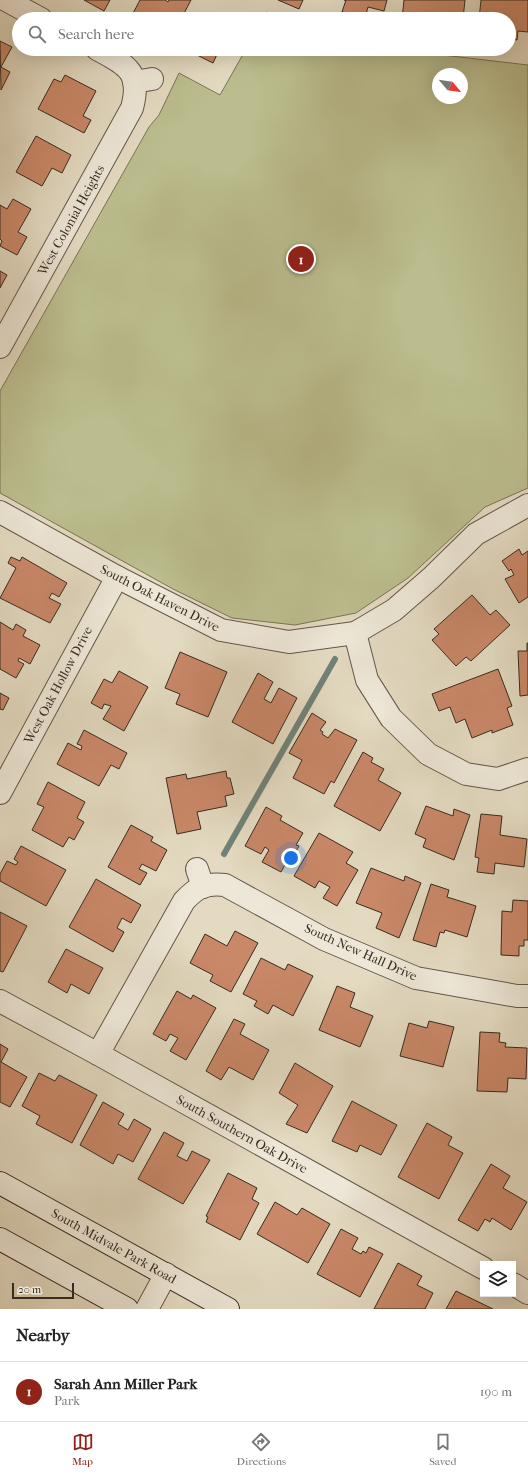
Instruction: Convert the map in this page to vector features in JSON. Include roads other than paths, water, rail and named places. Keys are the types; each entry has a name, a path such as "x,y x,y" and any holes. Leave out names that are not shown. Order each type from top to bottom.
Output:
{"street":[{"path":"6,0 28,12"},
{"name":"West Colonial Heights","path":"0,347 128,117 141,84 124,66 108,56"},
{"name":"South Oak Haven Drive","path":"0,512 117,577 221,630 289,642 355,633 394,610 431,578 476,534 528,505"},
{"name":"West Oak Hollow Drive","path":"0,793 117,577"},
{"path":"355,633 367,680 391,718 428,754 466,774 498,779 528,769"},
{"name":"South New Hall Drive","path":"98,1054 174,917 184,901 194,890 200,878 214,884 224,885 324,939 416,978 517,996 528,996"},
{"name":"South Southern Oak Drive","path":"0,1001 480,1266"},
{"name":"South Midvale Park Road","path":"0,1183 228,1309"},
{"path":"0,1239 127,1309"},
{"path":"147,1309 166,1274"},
{"path":"516,1286 528,1293"}],"waterway":[{"path":"224,854 335,659"}],"place":[{"name":"Sarah Ann Miller Park","path":"301,259"}]}
